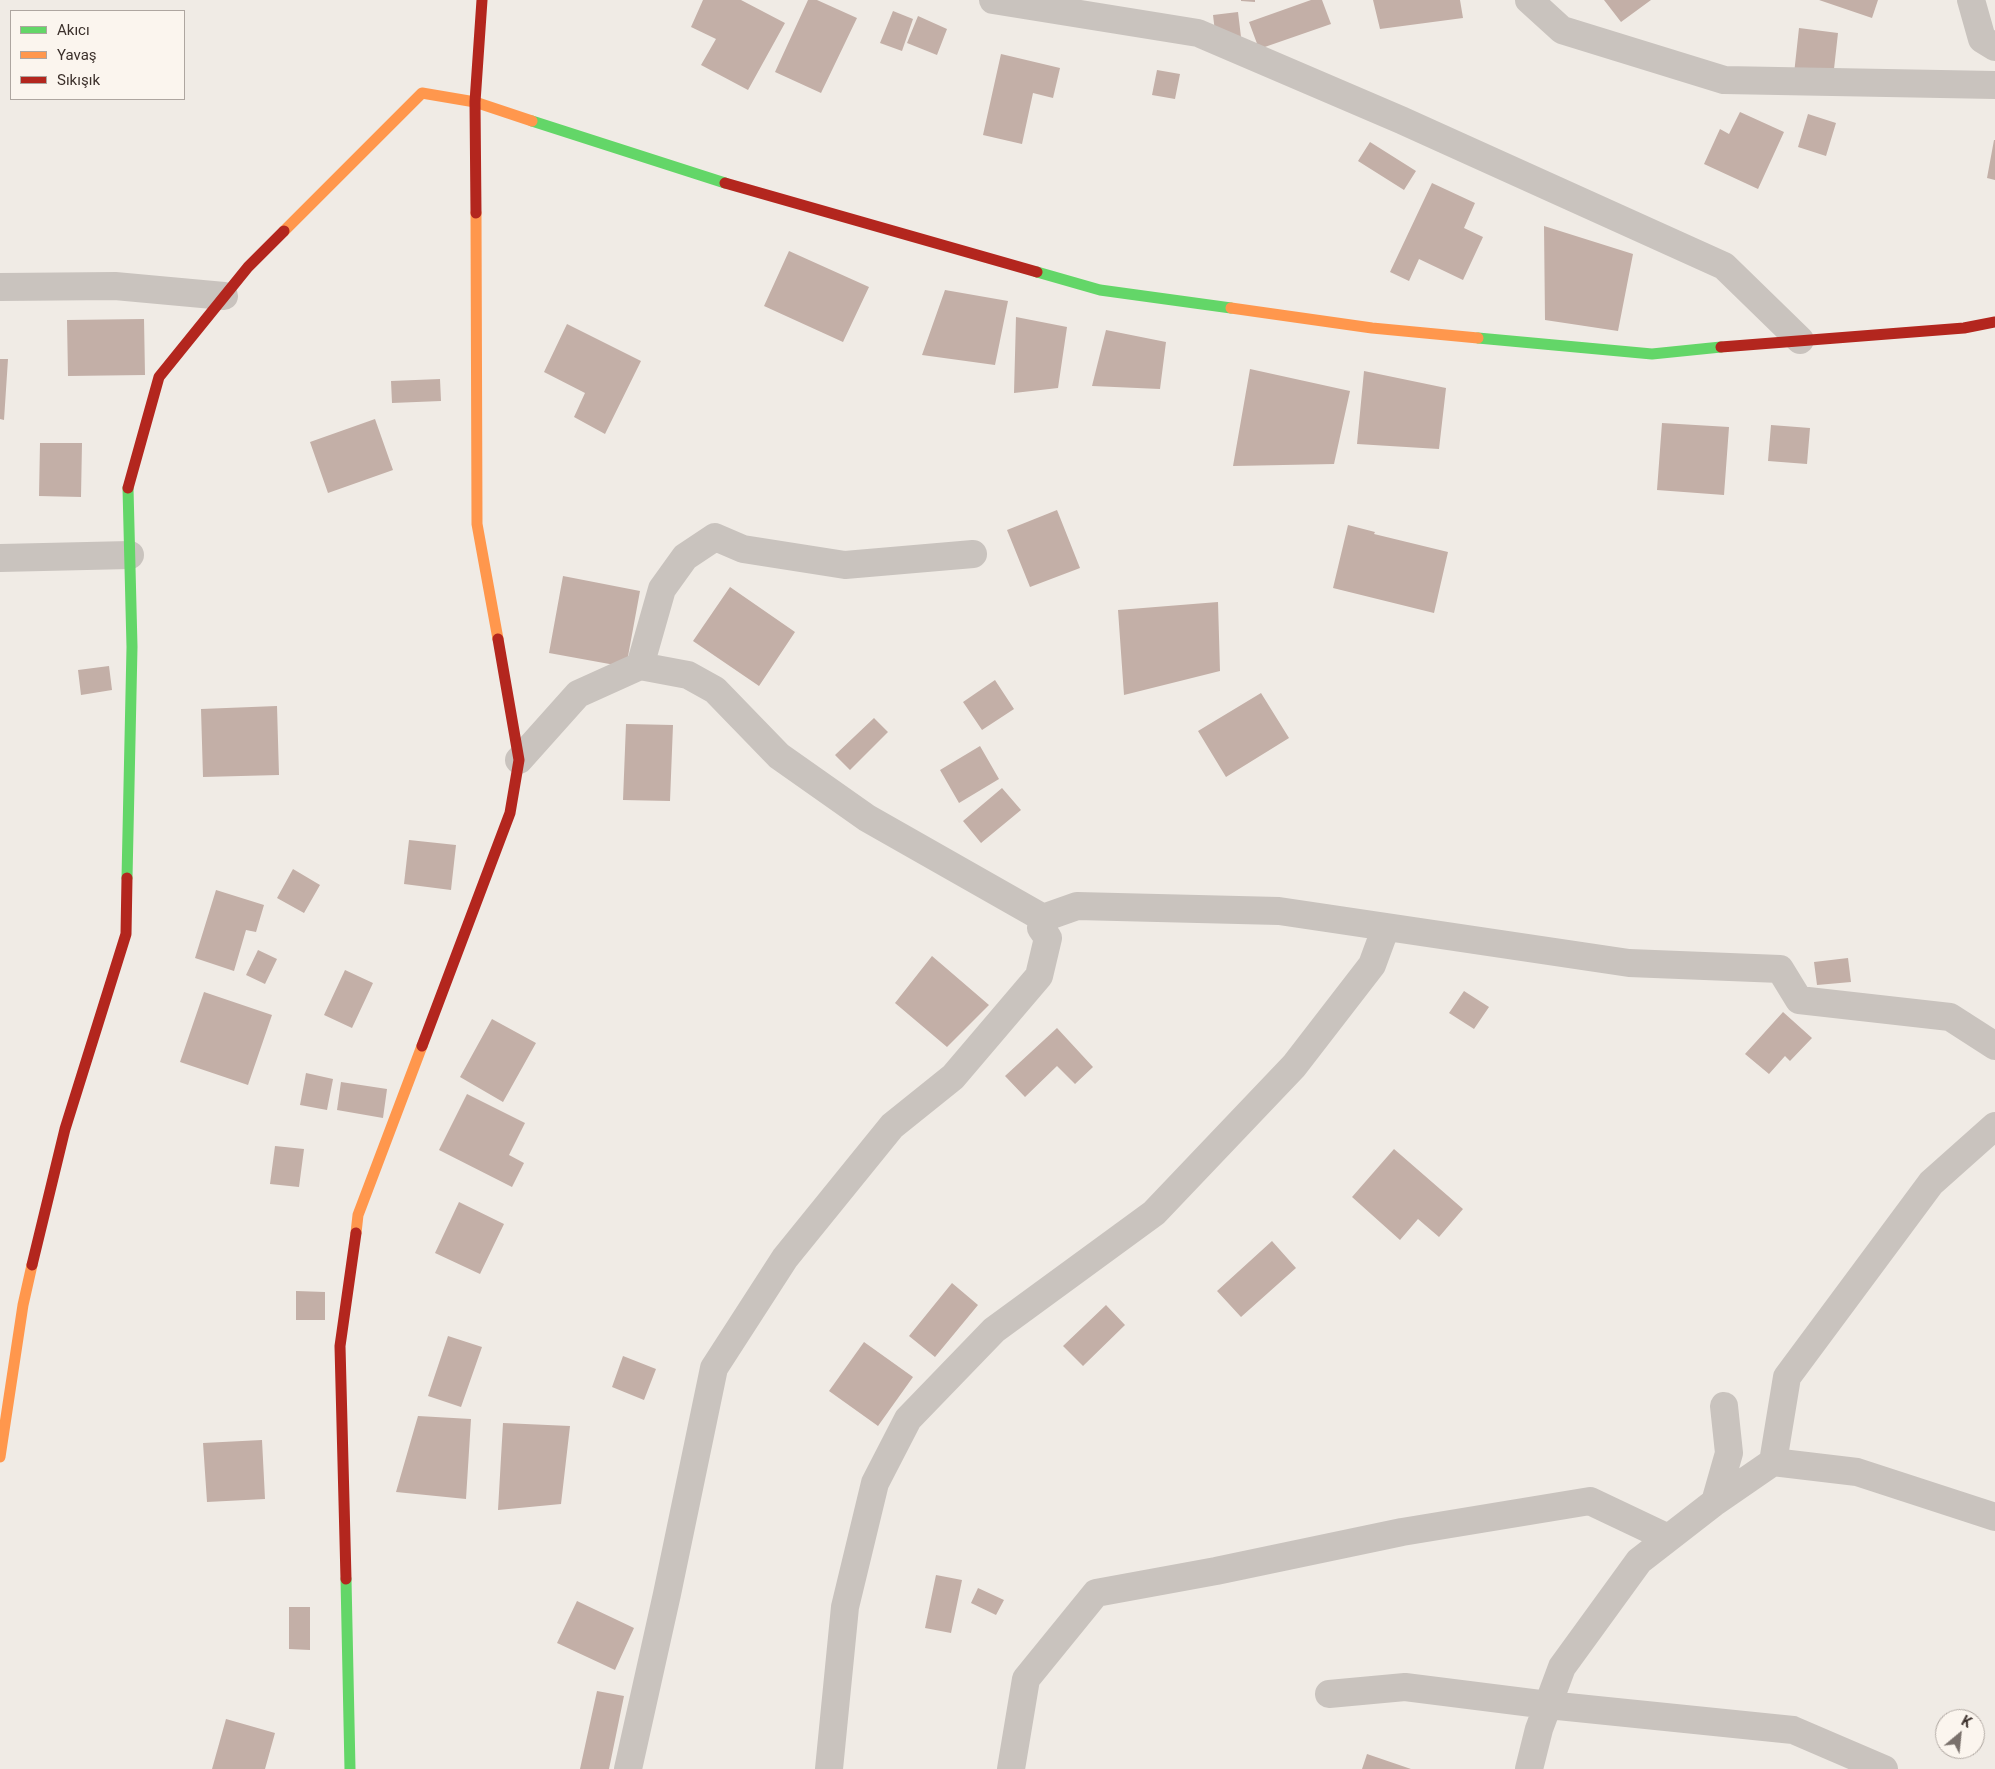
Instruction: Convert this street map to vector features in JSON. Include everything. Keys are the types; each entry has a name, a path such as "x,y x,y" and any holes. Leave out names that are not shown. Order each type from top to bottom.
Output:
{"street":[{"path":"350,1769 340,1346 358,1216 510,812 519,760 477,524 476,102 482,0"},
{"path":"993,0 1198,33 1401,120 1724,266 1800,340"},
{"path":"1529,0 1562,30 1724,80 1995,85"},
{"path":"1971,0 1982,39 1995,47"},
{"path":"0,1457 23,1305 65,1129 126,934 132,647 128,483 159,377 248,267 422,93 476,102 688,173 1100,290 1372,328 1652,354 1800,340 1964,328 1995,322"},
{"path":"0,287 115,286 224,296"},
{"path":"640,666 662,589 685,557 715,537 743,549 845,565 973,554"},
{"path":"0,558 130,554"},
{"path":"519,760 578,694 640,666 688,675 715,690 779,756 867,818 1043,918 1078,906 1279,912 1629,963 1780,969 1800,1000 1950,1017 1995,1046"},
{"path":"628,1769 668,1594 714,1368 785,1258 892,1126 953,1077 1001,1018 1039,976 1048,938 1041,928 1043,918"},
{"path":"829,1769 844,1606 875,1484 908,1419 994,1330 1154,1213 1294,1066 1372,965 1386,927"},
{"path":"1773,1462 1787,1377 1931,1183 1995,1126"},
{"path":"1716,1502 1729,1453 1724,1406"},
{"path":"1528,1769 1562,1667 1639,1562 1716,1502 1773,1462 1857,1472 1995,1517"},
{"path":"1011,1769 1026,1679 1096,1593 1216,1571 1402,1532 1590,1501 1668,1538"},
{"path":"1329,1694 1405,1686 1548,1705 1793,1730 1884,1769"}],"building":[{"path":"703,0 741,0 785,23 748,90 701,65 716,39 691,27"},
{"path":"808,0 817,0 857,18 821,93 775,72"},
{"path":"1255,0 1255,2 1241,1"},
{"path":"1311,0 1322,0 1331,24 1259,49 1249,22"},
{"path":"1373,0 1460,0 1463,18 1380,29"},
{"path":"1604,0 1651,0 1621,22"},
{"path":"1819,0 1878,0 1872,18"},
{"path":"893,11 913,19 902,51 880,43"},
{"path":"1238,12 1241,37 1216,40 1213,15"},
{"path":"918,16 947,29 937,55 907,43"},
{"path":"1799,28 1838,33 1833,78 1794,74"},
{"path":"1001,54 1060,68 1053,98 1033,93 1022,144 983,135"},
{"path":"1157,70 1180,74 1175,99 1152,95"},
{"path":"1740,112 1784,132 1758,189 1704,164 1720,129 1729,134"},
{"path":"1808,114 1836,123 1826,156 1798,147"},
{"path":"1995,140 1995,180 1987,178"},
{"path":"1370,142 1416,171 1404,190 1358,161"},
{"path":"1432,183 1475,203 1464,228 1483,237 1463,280 1419,259 1409,281 1390,272"},
{"path":"1544,226 1633,254 1618,331 1545,320"},
{"path":"789,251 869,287 843,342 764,306"},
{"path":"945,290 1008,301 995,365 922,355"},
{"path":"1016,317 1067,327 1058,388 1014,393"},
{"path":"144,319 145,375 68,376 67,320"},
{"path":"567,324 641,361 605,434 574,417 585,393 544,372"},
{"path":"1106,330 1166,342 1160,389 1092,386"},
{"path":"0,359 8,359 4,420 0,419"},
{"path":"1250,369 1350,391 1334,464 1233,466"},
{"path":"1364,371 1446,388 1439,449 1357,444"},
{"path":"440,379 441,401 392,403 391,381"},
{"path":"375,419 393,470 328,493 310,442"},
{"path":"1662,423 1729,427 1724,495 1657,490"},
{"path":"1771,425 1810,428 1807,464 1768,461"},
{"path":"40,443 82,443 81,497 39,496"},
{"path":"1057,510 1080,568 1030,587 1007,530"},
{"path":"1348,525 1375,532 1374,534 1448,552 1434,613 1333,588"},
{"path":"563,576 640,591 626,667 549,653"},
{"path":"730,587 795,632 759,686 693,641"},
{"path":"1218,602 1220,671 1124,695 1118,610"},
{"path":"109,666 112,690 81,695 78,670"},
{"path":"995,680 1014,709 982,730 963,702"},
{"path":"1261,693 1289,738 1226,777 1198,731"},
{"path":"277,706 279,775 203,777 201,709"},
{"path":"874,718 888,732 850,770 835,755"},
{"path":"626,724 673,725 670,801 623,800"},
{"path":"980,746 999,779 959,803 940,770"},
{"path":"1002,788 1021,810 981,843 963,821"},
{"path":"409,840 456,845 451,890 404,884"},
{"path":"293,869 320,885 304,913 277,898"},
{"path":"216,890 264,905 256,932 246,930 234,971 195,958"},
{"path":"258,950 277,959 265,984 246,975"},
{"path":"932,956 989,1005 947,1047 895,1003"},
{"path":"1848,958 1851,982 1817,985 1814,962"},
{"path":"345,970 373,983 352,1028 324,1015"},
{"path":"1464,991 1489,1007 1474,1029 1449,1013"},
{"path":"204,992 272,1015 248,1085 180,1062"},
{"path":"1783,1012 1812,1038 1790,1061 1785,1056 1769,1074 1745,1054"},
{"path":"492,1019 536,1043 503,1102 460,1077"},
{"path":"1057,1028 1093,1067 1075,1084 1057,1066 1025,1097 1005,1076"},
{"path":"306,1073 333,1079 327,1110 300,1105"},
{"path":"341,1082 387,1089 383,1118 337,1110"},
{"path":"467,1094 525,1123 509,1155 524,1163 512,1187 439,1150"},
{"path":"275,1146 304,1149 299,1187 270,1184"},
{"path":"1394,1149 1463,1209 1439,1237 1418,1219 1400,1240 1352,1197"},
{"path":"459,1202 504,1224 480,1274 435,1253"},
{"path":"1272,1241 1296,1268 1241,1317 1217,1291"},
{"path":"952,1283 978,1305 935,1357 909,1336"},
{"path":"296,1291 325,1292 325,1320 296,1320"},
{"path":"1106,1305 1125,1325 1083,1366 1063,1346"},
{"path":"448,1336 482,1347 461,1407 428,1396"},
{"path":"864,1342 913,1377 878,1426 829,1391"},
{"path":"623,1356 656,1369 644,1400 612,1387"},
{"path":"418,1416 471,1419 466,1499 396,1492"},
{"path":"503,1423 570,1426 561,1504 498,1510"},
{"path":"262,1440 265,1499 207,1502 203,1443"},
{"path":"936,1575 962,1580 951,1633 925,1628"},
{"path":"978,1588 1004,1600 996,1615 971,1603"},
{"path":"577,1601 634,1628 615,1670 557,1643"},
{"path":"289,1607 310,1607 310,1650 289,1649"},
{"path":"597,1691 624,1696 609,1769 580,1769"},
{"path":"226,1719 275,1733 265,1769 212,1769"},
{"path":"1367,1754 1411,1769 1362,1769"}],"traffic: fast":[{"path":"532,121 725,183"},
{"path":"1037,272 1100,290 1231,308"},
{"path":"1478,338 1652,354 1721,347"},
{"path":"127,878 132,647 128,488"},
{"path":"346,1579 350,1769"}],"traffic: slow":[{"path":"284,231 422,93 475,102 532,121"},
{"path":"476,213 477,524 498,639"},
{"path":"1231,308 1372,328 1478,338"},
{"path":"356,1233 358,1215 422,1046"},
{"path":"0,1457 23,1305 32,1265"}],"traffic: jam":[{"path":"476,213 475,102 482,0"},
{"path":"725,183 1037,272"},
{"path":"128,488 159,377 248,267 284,231"},
{"path":"1721,347 1964,328 1995,322"},
{"path":"422,1046 510,813 519,760 498,639"},
{"path":"32,1265 65,1129 126,934 127,878"},
{"path":"346,1579 340,1346 356,1233"}]}
